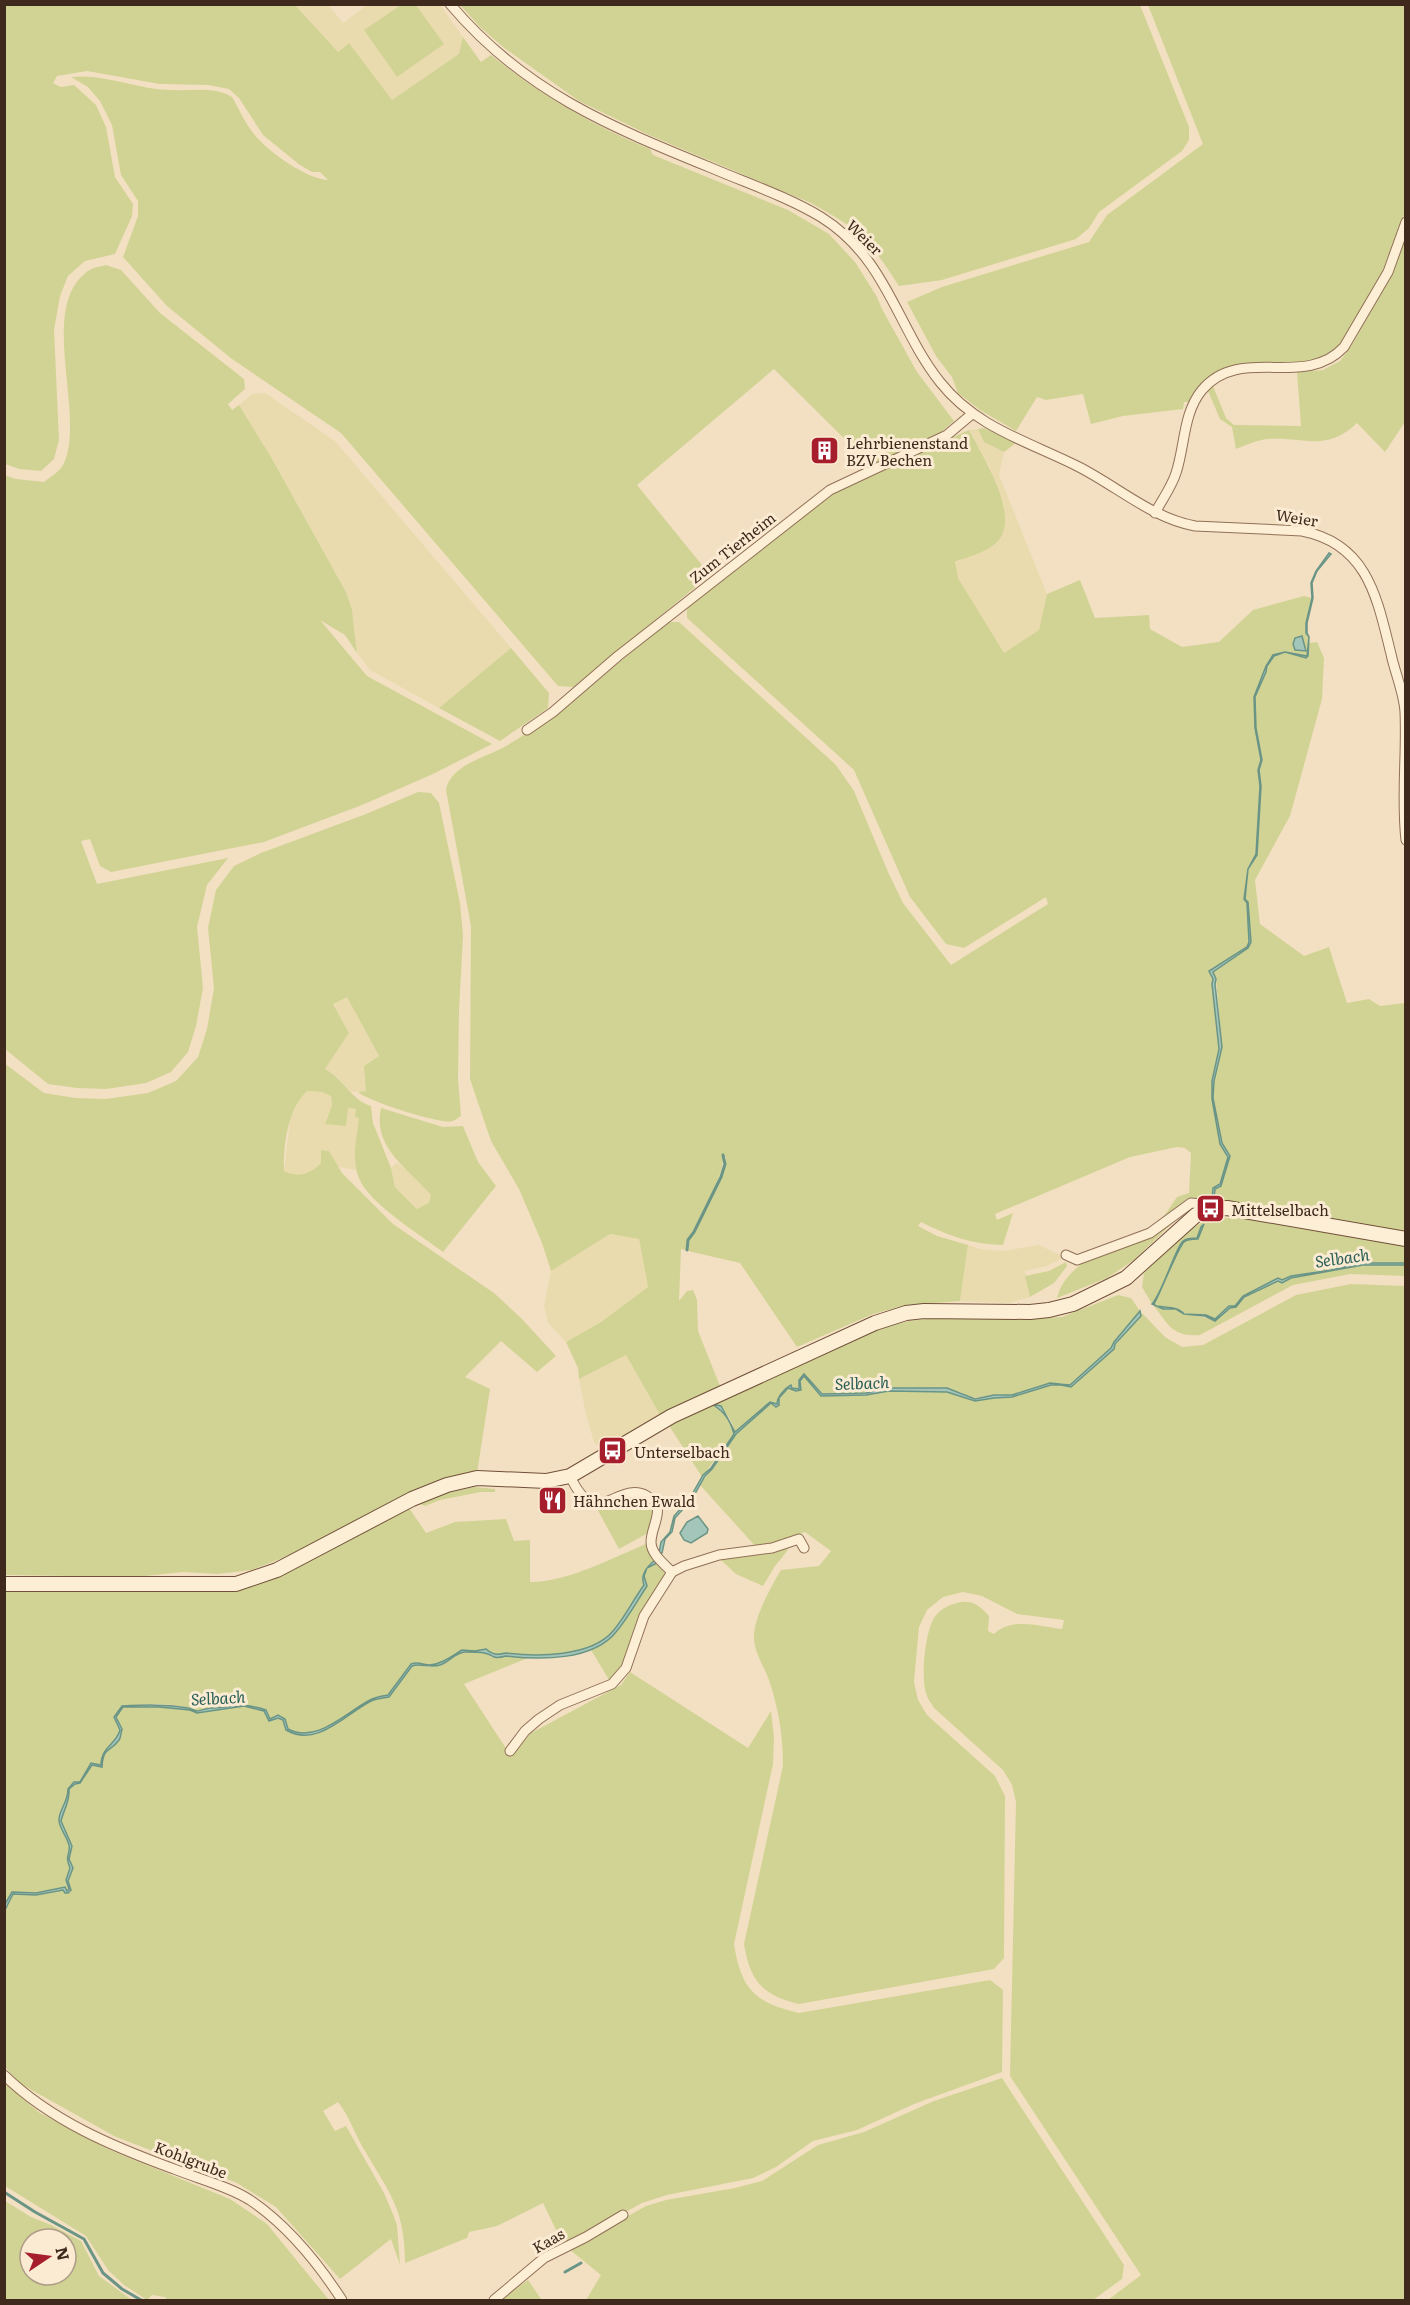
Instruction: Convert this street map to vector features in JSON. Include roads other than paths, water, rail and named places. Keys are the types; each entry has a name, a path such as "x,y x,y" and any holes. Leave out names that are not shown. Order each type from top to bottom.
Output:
{"street":[{"name":"Weier","path":"450,4 473,32 493,51 532,81 578,110 651,144 774,194 821,217 851,241 873,266 892,296 924,360 960,405 972,414 1000,431 1079,467 1155,513 1181,524 1271,528 1317,534 1347,551 1360,566 1376,594 1405,710 1406,840"},
{"path":"1155,513 1176,474 1192,407 1210,381 1224,373 1249,367 1305,367 1320,364 1337,354 1388,272 1406,222"},
{"name":"Zum Tierheim","path":"527,730 553,712 618,657 830,490 947,435 972,414"},
{"path":"1066,1255 1077,1260 1150,1233 1191,1203 1201,1204 1210,1209"},
{"path":"4,1584 236,1584 277,1570 412,1499 447,1485 477,1478 546,1481 570,1476 672,1416 875,1323 906,1313 924,1311 1043,1311 1073,1304 1126,1278 1196,1215 1210,1209 1227,1208 1406,1239"},
{"path":"570,1476 576,1490 585,1501 595,1504 639,1492 649,1496 657,1506 658,1518 651,1543 654,1552 672,1572"},
{"path":"510,1751 525,1731 560,1705 586,1697 612,1684 626,1668 644,1616 672,1572 719,1555 772,1548 799,1539 804,1548"},
{"name":"Kohlgrube","path":"4,2075 46,2110 105,2142 249,2199 292,2236 332,2285 342,2301"},
{"name":"Kaas","path":"494,2301 544,2258 623,2215"}],"water":[{"path":"1329,553 1331,554 1317,571 1312,583 1313,598 1307,623 1309,637 1306,633 1306,623 1312,598 1311,583 1316,571"},
{"path":"1302,636 1306,651 1295,650 1293,644 1295,638"},
{"path":"1309,637 1308,656 1306,658 1285,652 1307,656"},
{"path":"1285,652 1274,656 1267,666 1255,697 1256,728 1262,760 1259,770 1261,786 1257,855 1248,869 1256,854 1260,786 1258,770 1261,760 1255,728 1254,697 1266,666 1273,655"},
{"path":"1248,869 1245,899 1248,902 1251,942 1248,948 1213,972 1216,979 1222,1047 1214,1081 1213,1098 1222,1143 1230,1156 1221,1186 1215,1189 1214,1199 1212,1199 1213,1188 1220,1184 1228,1157 1220,1144 1212,1099 1212,1081 1219,1049 1213,979 1209,971 1247,947 1249,942 1247,903 1244,899"},
{"path":"1204,1224 1198,1239 1187,1240 1182,1245 1154,1304 1156,1306 1152,1304 1180,1245 1186,1239 1197,1238"},
{"path":"1362,1263 1405,1263 1405,1265 1363,1265 1291,1278 1282,1283 1278,1281 1244,1297 1236,1307 1230,1308 1215,1321 1205,1316 1184,1314 1206,1315 1215,1319 1229,1306 1235,1306 1243,1296 1278,1278 1282,1280 1291,1276"},
{"path":"1140,1311 1141,1316 1115,1344 1114,1349 1071,1387 1051,1385 1012,1397 975,1401 947,1392 889,1391 866,1395 821,1396 804,1376 800,1381 801,1390 788,1388 779,1398 779,1405 776,1407 771,1403 736,1434 712,1469 705,1476 692,1499 675,1518 672,1532 665,1539 662,1553 659,1553 661,1542 670,1532 674,1516 690,1498 703,1475 711,1468 734,1434 731,1425 735,1432 770,1402 777,1404 777,1401 783,1391 788,1387 791,1385 792,1388 799,1389 799,1380 804,1374 822,1394 866,1393 889,1388 947,1388 975,1399 994,1395 1012,1395 1050,1383 1070,1385 1111,1348"},
{"path":"712,1404 721,1406 729,1420 720,1410"},
{"path":"698,1516 708,1529 707,1533 691,1543 684,1540 680,1533 687,1522"},
{"path":"655,1560 657,1563 647,1568 649,1565"},
{"path":"647,1568 644,1576 647,1586 616,1632 594,1649 549,1658 495,1657 484,1653 465,1652 440,1665 412,1666 389,1697 371,1701 330,1728 309,1735 297,1734 286,1730 283,1720 278,1718 269,1721 264,1711 244,1706 266,1710 270,1719 278,1715 285,1719 288,1729 299,1733 310,1733 330,1725 372,1699 388,1695 414,1663 434,1664 462,1650 486,1649 495,1654 548,1655 591,1646 603,1640 613,1631 644,1585 643,1577"},
{"path":"122,1706 171,1706 197,1711 244,1706 197,1713 190,1710 159,1707 123,1707 116,1717 122,1729 120,1738 106,1752 102,1767 92,1765 80,1783 69,1789 68,1801 61,1821 72,1846 69,1859 73,1868 68,1881 71,1890 68,1893 63,1890 36,1895 13,1894 5,1910 5,1904 12,1892 36,1893 65,1887 67,1891 69,1889 66,1880 70,1868 68,1860 69,1848 59,1817 68,1789 74,1782 80,1782 91,1763 101,1765 103,1754 120,1730 114,1717"}],"waterway":[{"path":"687,1250 688,1240 721,1177 725,1164 723,1155"},
{"path":"4,2192 84,2239 103,2273 122,2289 141,2300"},
{"path":"565,2272 581,2263"}],"place":[{"name":"Lehrbienenstand BZV Bechen","path":"825,451"},
{"name":"Mittelselbach","path":"1210,1209"},
{"name":"Unterselbach","path":"613,1451"},
{"name":"Hähnchen Ewald","path":"552,1500"}],"water label":[{"name":"Selbach","path":"1342,1257"},
{"name":"Selbach","path":"862,1382"},
{"name":"Selbach","path":"218,1697"}]}
